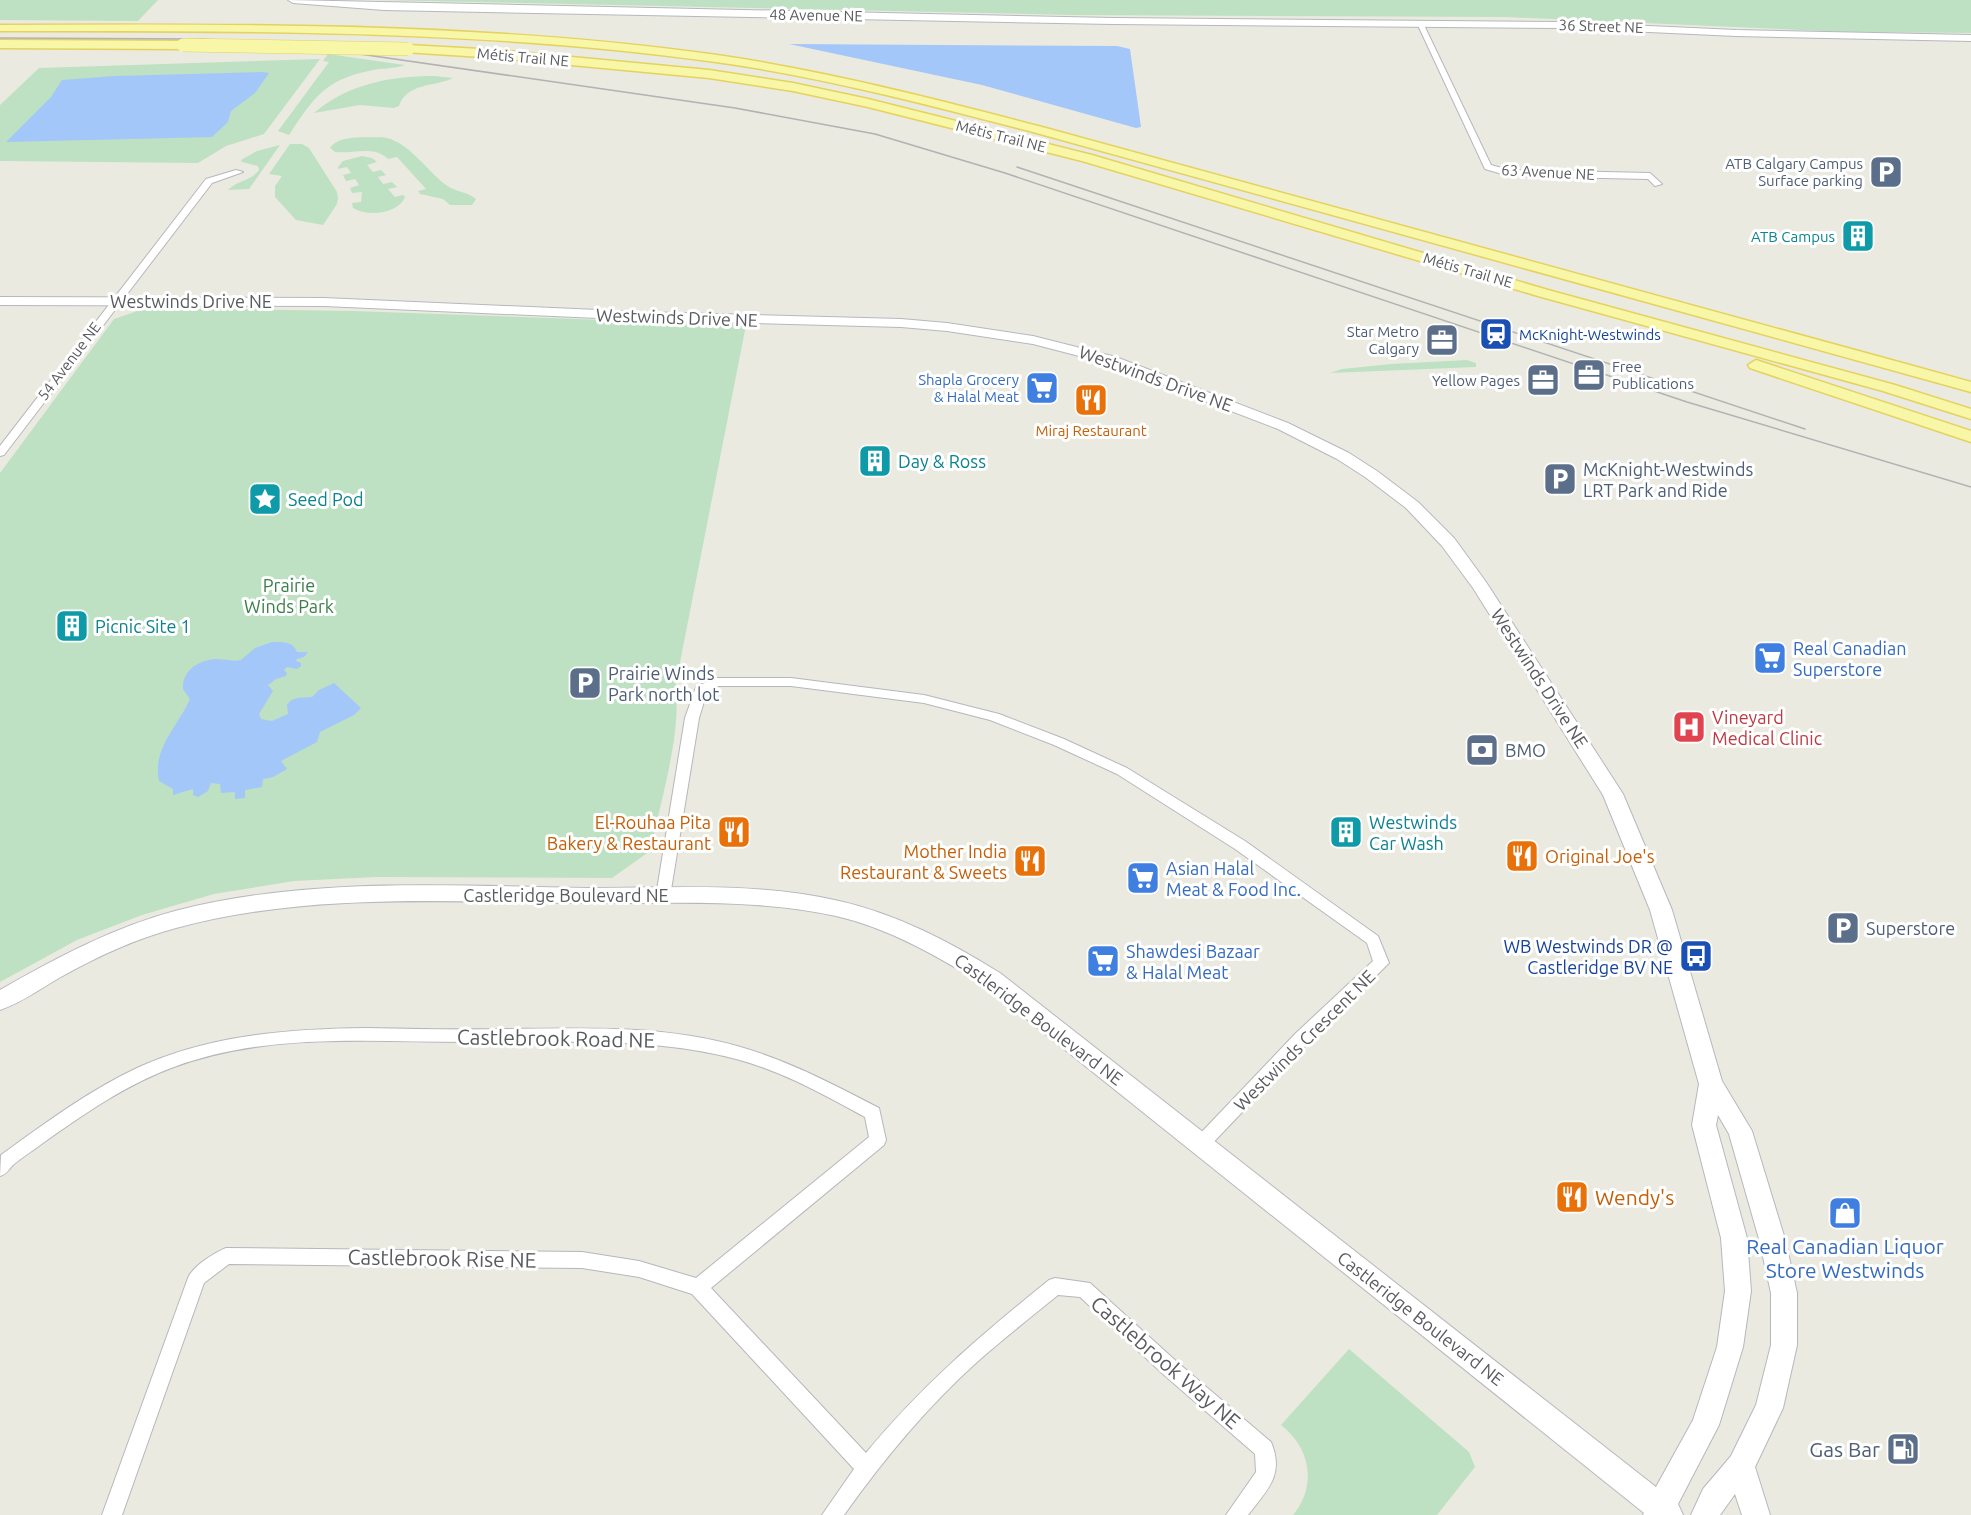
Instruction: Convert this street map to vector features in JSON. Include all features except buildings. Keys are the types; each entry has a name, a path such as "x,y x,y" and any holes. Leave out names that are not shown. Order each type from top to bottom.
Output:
{"main road":[{"name":"Métis Trail NE","path":"0,28 405,30 609,45 721,59 893,93 975,113 1252,188 1462,249 1807,340 1971,387"},
{"path":"0,44 181,48"},
{"name":"Métis Trail NE","path":"181,48 289,49 301,46 498,54 709,74 793,87 868,103 1087,158 1543,293 1889,388 1971,414"},
{"path":"0,55 181,48"},
{"path":"1543,293 1578,308 1971,437"},
{"path":"1807,340 1971,375"},
{"path":"1889,388 1971,403"}],"street":[{"name":"48 Avenue NE","path":"293,0 396,7 1230,22"},
{"name":"36 Street NE","path":"1230,22 1562,24 1736,33 1971,38"},
{"name":"63 Avenue NE","path":"1419,23 1488,167 1509,173 1650,176 1658,184"},
{"name":"54 Avenue NE","path":"0,453 209,181 239,172"},
{"name":"Westwinds Drive NE","path":"0,301 324,302 654,317 901,323 947,327 1033,340 1096,354 1308,437 1343,456 1398,494 1423,515 1448,542 1480,586 1612,794 1661,910 1711,1084 1740,1131 1772,1239 1784,1293 1784,1345 1769,1408 1741,1466 1713,1499 1705,1515"},
{"name":"Westwinds Crescent NE","path":"663,896 692,718 701,690 715,682 791,682 924,699 994,717 1059,742 1122,771 1240,845 1373,940 1381,963 1302,1038 1201,1144"},
{"name":"Castleridge Boulevard NE","path":"0,1001 60,966 133,933 195,915 254,903 341,894 734,897 777,900 850,912 899,929 949,951 992,979 1662,1513"},
{"name":"Castlebrook Road NE","path":"0,1169 7,1160 80,1107 133,1078 192,1054 235,1044 294,1036 613,1036 684,1042 735,1052 800,1074 873,1113 878,1140 699,1287"},
{"name":"Westwinds Drive NE","path":"1662,1513 1705,1425 1730,1347 1738,1291 1734,1238 1704,1125 1711,1084"},
{"name":"Castlebrook Rise NE","path":"112,1515 196,1278 226,1256 582,1260 639,1269 699,1287"},
{"name":"Castlebrook Way NE","path":"832,1515 866,1467 969,1357 1055,1286 1084,1290 1264,1449 1266,1475 1236,1515"},
{"path":"699,1287 866,1467"},
{"path":"1741,1466 1756,1515"}],"green space":[{"path":"0,0 158,0 138,21 0,20"},
{"path":"377,0 1971,0 1971,33 1847,32 1506,17 1071,15"},
{"path":"328,54 405,65 369,71 341,80 330,86 313,101 289,135 278,131 329,62 323,61"},
{"path":"320,59 264,134 226,146 198,163 0,161 0,105 39,68"},
{"path":"434,76 453,78 415,89 403,98 399,106 394,108 360,105 314,113 341,95 370,84 401,78"},
{"path":"381,137 399,143 446,185 476,199 472,205 450,205 443,199 420,194 418,191 426,189 397,157 388,159 370,151 335,152 330,148 346,139"},
{"path":"290,144 302,144 309,148 337,192 337,204 323,225 296,220 275,197 275,186 282,176 269,174"},
{"path":"280,145 249,189 228,190 235,184 252,177 259,170 258,166 241,160 257,151"},
{"path":"362,156 372,158 377,162 367,165 373,172 381,170 386,175 378,177 383,184 392,182 397,187 388,189 395,197 403,195 405,197 396,207 374,213 353,208 352,203 361,202 362,192 352,193 350,188 359,185 355,179 346,181 343,175 351,173 347,167 338,169 338,167 343,161"},
{"name":"Prairie Winds Park","path":"146,308 354,311 746,325 675,688 677,705 673,746 650,851 612,878 377,877 294,881 214,894 142,915 77,940 0,982 0,473 114,319"},
{"path":"1467,360 1476,363 1476,367 1330,373 1342,369 1391,364"},
{"path":"1349,1349 1469,1452 1475,1467 1437,1515 1293,1515 1301,1504 1305,1492 1308,1480 1307,1468 1299,1445 1281,1425"}],"water":[{"path":"789,44 1117,46 1130,49 1141,127 1136,128 982,85"},
{"path":"269,73 255,93 231,111 228,122 212,137 6,142 51,97 62,80 115,76"},
{"path":"272,642 287,643 297,652 308,652 296,661 301,663 301,666 297,669 287,667 284,670 287,673 286,676 268,685 273,691 259,714 261,719 272,721 288,714 287,705 292,700 312,697 319,690 334,683 361,708 354,715 320,732 317,742 281,761 287,769 273,777 263,779 262,787 245,790 245,798 235,799 235,792 221,793 220,784 211,783 208,791 198,797 193,795 193,789 173,795 173,789 159,781 159,758 167,738 190,699 183,689 185,676 193,667 204,661 241,660 255,648"}],"tram line":[{"path":"0,38 202,39 325,49 735,108 875,134 1005,173 1687,402 1971,487"},
{"path":"1017,167 1805,429"}],"place":[{"name":"ATB Calgary Campus Surface parking","path":"1886,172"},
{"name":"ATB Campus","path":"1858,236"},
{"name":"McKnight-Westwinds","path":"1496,334"},
{"name":"Star Metro Calgary","path":"1442,340"},
{"name":"Free Publications","path":"1589,375"},
{"name":"Yellow Pages","path":"1543,380"},
{"name":"Shapla Grocery & Halal Meat","path":"1042,388"},
{"name":"Miraj Restaurant","path":"1091,400"},
{"name":"Day & Ross","path":"875,461"},
{"name":"McKnight-Westwinds LRT Park and Ride","path":"1560,479"},
{"name":"Seed Pod","path":"265,499"},
{"name":"Picnic Site 1","path":"72,626"},
{"name":"Real Canadian Superstore","path":"1770,658"},
{"name":"Prairie Winds Park north lot","path":"585,683"},
{"name":"Vineyard Medical Clinic","path":"1689,727"},
{"name":"BMO","path":"1482,750"},
{"name":"El-Rouhaa Pita Bakery & Restaurant","path":"734,832"},
{"name":"Westwinds Car Wash","path":"1346,832"},
{"name":"Original Joe's","path":"1522,856"},
{"name":"Mother India Restaurant & Sweets","path":"1030,861"},
{"name":"Asian Halal Meat & Food Inc.","path":"1143,878"},
{"name":"Superstore","path":"1843,928"},
{"name":"WB Westwinds DR @ Castleridge BV NE","path":"1696,956"},
{"name":"Shawdesi Bazaar & Halal Meat","path":"1103,961"},
{"name":"Wendy's","path":"1572,1197"},
{"name":"Real Canadian Liquor Store Westwinds","path":"1845,1213"},
{"name":"Gas Bar","path":"1903,1449"}]}
